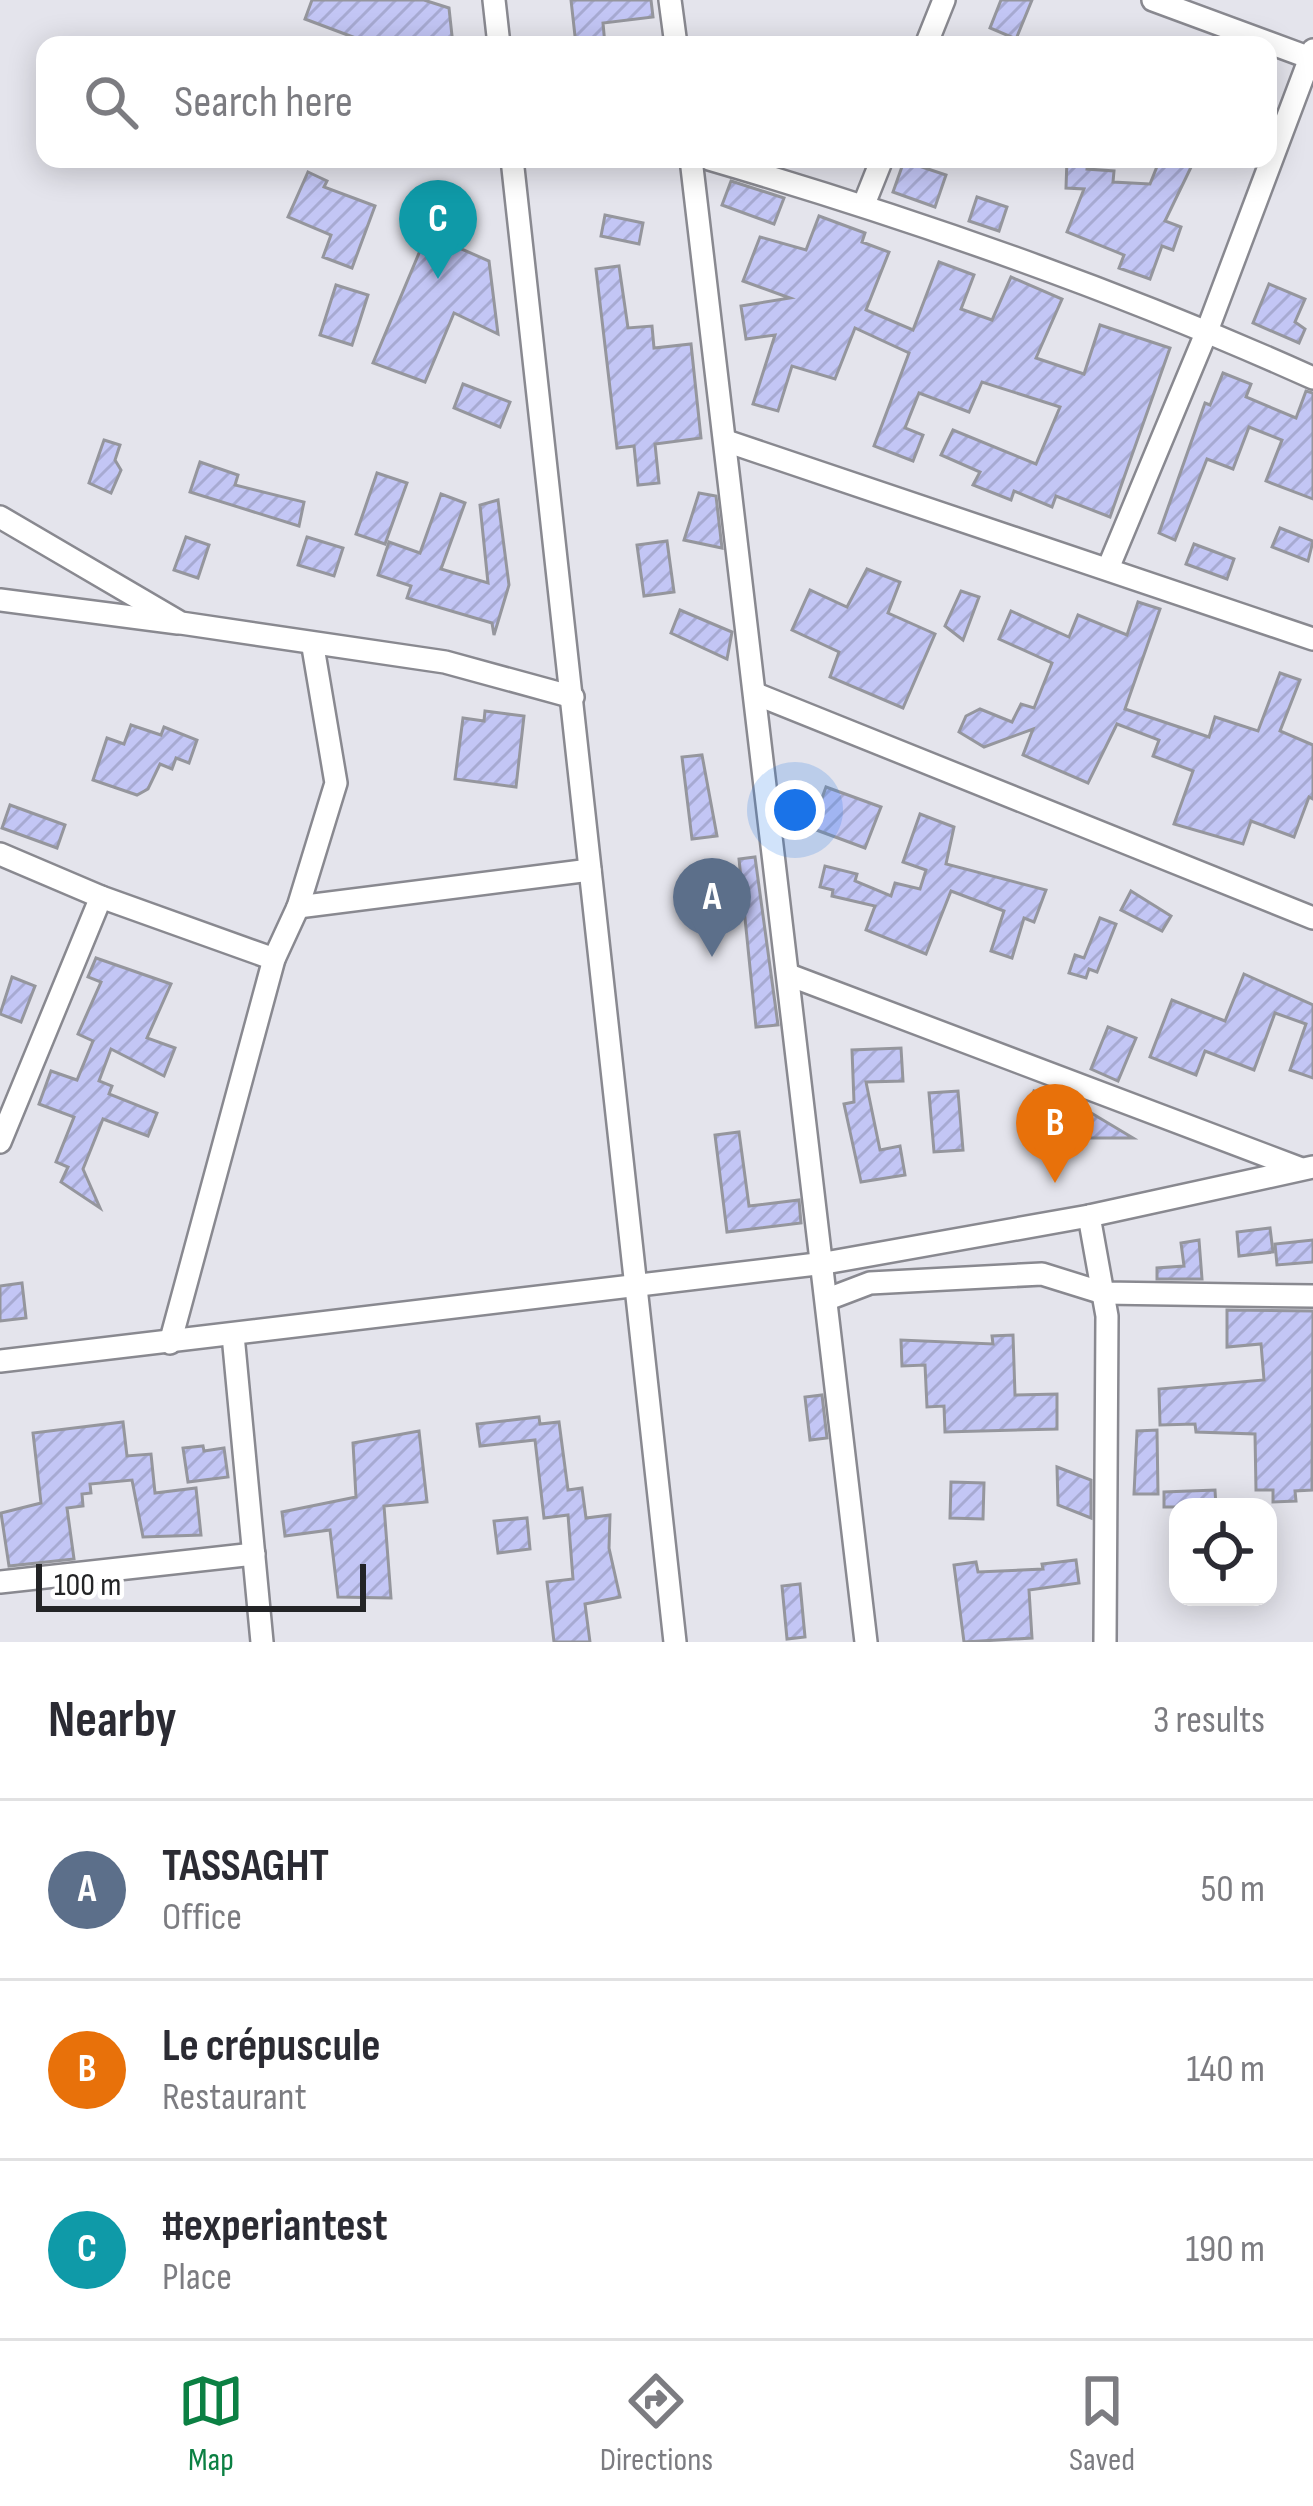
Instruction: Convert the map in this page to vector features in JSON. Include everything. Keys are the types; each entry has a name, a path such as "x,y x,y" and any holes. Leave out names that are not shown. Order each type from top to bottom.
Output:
{"street":[{"path":"494,0 498,36"},
{"path":"670,0 675,36"},
{"path":"930,36 944,0"},
{"path":"1153,0 1255,36"},
{"path":"1277,44 1312,56 1277,148"},
{"path":"513,168 675,1642"},
{"path":"692,168 825,1262 866,1642"},
{"path":"740,168 864,204 1207,331 1313,378"},
{"path":"864,204 878,168"},
{"path":"1109,566 1269,168"},
{"path":"726,441 1109,566 1313,639"},
{"path":"0,517 182,623"},
{"path":"0,600 445,662 573,697"},
{"path":"170,1343 274,959 298,907 336,783 313,646"},
{"path":"756,694 1313,918"},
{"path":"0,854 101,897 274,959"},
{"path":"298,907 590,870"},
{"path":"0,1142 101,897"},
{"path":"789,975 1307,1168"},
{"path":"0,1361 825,1262 1089,1216 1307,1168"},
{"path":"1089,1216 1107,1316 1105,1642"},
{"path":"828,1299 870,1283 1042,1274 1103,1293 1313,1296"},
{"path":"233,1335 262,1642"},
{"path":"0,1582 254,1554"}],"building":[{"path":"312,0 424,0 449,8 452,36 350,36 305,19"},
{"path":"571,0 651,0 653,17 603,23 604,36 575,36"},
{"path":"1001,0 1032,0 1017,36 990,28"},
{"path":"902,168 925,168 946,175 935,207 893,192"},
{"path":"1067,168 1114,171 1113,182 1150,184 1156,168 1191,168 1165,221 1181,227 1173,250 1162,246 1150,279 1119,268 1124,255 1067,232 1084,189 1066,188"},
{"path":"308,172 327,181 324,187 375,206 352,268 323,257 331,235 288,217"},
{"path":"731,181 784,198 774,224 722,205"},
{"path":"977,197 1007,207 999,231 969,221"},
{"path":"605,215 643,223 639,244 601,236"},
{"path":"819,216 865,233 862,242 889,252 866,310 913,330 939,262 974,275 961,309 992,320 1011,277 1062,299 1036,358 1084,374 1100,325 1170,348 1110,517 1056,496 1052,507 1014,491 1011,500 973,485 980,472 941,455 953,430 1036,464 1060,407 982,382 969,412 919,393 905,428 923,435 913,461 874,446 909,353 855,328 835,379 792,366 778,411 753,404 775,335 746,339 741,306 790,298 743,281 760,237 806,250"},
{"path":"427,234 489,261 498,334 454,313 425,382 373,363"},
{"path":"619,266 628,328 652,326 654,348 691,344 701,438 655,444 659,483 638,485 634,446 617,448 596,269"},
{"path":"1269,284 1305,299 1295,322 1305,329 1299,343 1253,323"},
{"path":"336,285 368,295 352,345 320,335"},
{"path":"1223,373 1251,384 1246,397 1296,418 1306,391 1313,393 1313,499 1266,481 1282,440 1249,427 1233,469 1207,459 1175,540 1159,533 1205,403 1210,405"},
{"path":"463,384 510,402 500,427 454,408"},
{"path":"104,440 120,445 115,460 121,470 111,493 89,483"},
{"path":"200,462 238,475 235,485 304,502 299,526 190,492"},
{"path":"377,473 407,483 385,544 356,534"},
{"path":"699,493 716,496 722,548 684,540"},
{"path":"441,494 465,503 441,569 488,583 480,505 498,500 509,585 494,635 492,623 407,598 411,586 378,575 389,542 420,553"},
{"path":"1280,528 1313,541 1308,561 1272,547"},
{"path":"186,537 209,545 198,578 174,570"},
{"path":"307,537 343,548 334,576 298,565"},
{"path":"667,541 674,592 644,596 637,545"},
{"path":"1194,544 1234,559 1227,579 1186,564"},
{"path":"867,569 900,582 888,613 935,634 903,708 830,677 839,652 792,630 810,590 847,607"},
{"path":"961,591 979,597 963,640 945,626"},
{"path":"1138,602 1160,609 1125,709 1209,737 1215,717 1258,731 1280,673 1300,680 1280,731 1313,745 1313,799 1309,797 1294,837 1251,821 1243,844 1174,824 1193,771 1153,756 1159,740 1117,724 1088,783 1023,755 1033,729 984,747 959,732 966,716 980,709 1012,722 1021,704 1034,708 1052,663 999,639 1011,611 1069,637 1078,615 1127,635"},
{"path":"680,610 732,632 727,659 671,633"},
{"path":"485,711 524,716 516,787 455,779 463,718 484,721"},
{"path":"131,725 161,735 164,727 197,740 189,763 176,758 172,769 160,764 148,789 137,795 93,780 107,738 124,744"},
{"path":"702,755 717,836 692,839 682,757"},
{"path":"826,787 881,807 865,848 811,828"},
{"path":"10,805 65,825 57,848 2,828"},
{"path":"920,814 954,827 946,864 1046,890 1034,922 1024,918 1012,958 991,951 1004,911 951,891 926,954 866,930 875,906 832,896 833,890 820,887 825,866 857,874 855,881 891,896 895,883 920,889 926,870 903,862"},
{"path":"755,857 778,1025 756,1027 739,859"},
{"path":"1131,891 1171,916 1162,931 1121,910"},
{"path":"1100,918 1116,924 1097,972 1089,969 1086,978 1069,973 1075,955 1084,958"},
{"path":"96,958 171,984 147,1038 175,1048 164,1076 111,1049 99,1081 112,1086 109,1094 157,1113 148,1136 103,1119 83,1169 100,1208 61,1182 68,1167 56,1162 74,1117 39,1104 51,1071 77,1080 93,1041 78,1034 101,982 88,977"},
{"path":"1244,974 1313,1005 1313,1078 1290,1070 1306,1024 1275,1013 1254,1070 1205,1051 1196,1075 1150,1057 1172,1000 1225,1021"},
{"path":"12,977 35,986 21,1022 0,1014"},
{"path":"1108,1027 1136,1038 1118,1081 1091,1069"},
{"path":"901,1048 903,1081 866,1082 880,1150 900,1146 905,1175 861,1182 844,1104 854,1102 852,1050"},
{"path":"958,1091 963,1150 934,1152 929,1093"},
{"path":"1034,1091 1083,1108 1133,1138 1082,1138 1026,1116"},
{"path":"739,1132 749,1206 799,1200 801,1223 727,1232 715,1135"},
{"path":"1270,1228 1273,1252 1239,1256 1237,1232"},
{"path":"1199,1240 1202,1279 1157,1279 1157,1268 1184,1266 1181,1243"},
{"path":"1313,1240 1313,1262 1277,1265 1275,1244"},
{"path":"22,1283 26,1318 0,1321 0,1286"},
{"path":"1227,1310 1313,1311 1312,1490 1295,1491 1296,1501 1277,1502 1273,1490 1256,1490 1255,1434 1196,1432 1195,1424 1160,1425 1159,1389 1264,1380 1261,1344 1227,1347"},
{"path":"1013,1335 1015,1395 1057,1394 1057,1429 945,1432 944,1406 927,1407 925,1365 902,1366 901,1340 993,1344 992,1336"},
{"path":"822,1395 827,1438 810,1440 805,1397"},
{"path":"539,1417 540,1424 559,1422 568,1490 582,1488 586,1518 610,1515 609,1548 620,1597 585,1604 590,1642 554,1642 547,1582 573,1579 568,1515 544,1518 535,1440 480,1446 477,1424"},
{"path":"123,1422 127,1456 151,1454 155,1493 196,1488 201,1535 143,1537 132,1480 90,1484 91,1493 82,1494 83,1506 67,1508 74,1559 9,1566 1,1513 41,1503 33,1433"},
{"path":"1157,1430 1158,1494 1134,1494 1137,1431"},
{"path":"419,1431 427,1502 384,1506 391,1598 338,1597 330,1530 285,1536 282,1512 356,1497 353,1443"},
{"path":"203,1446 204,1451 224,1448 228,1477 188,1482 183,1448"},
{"path":"1057,1467 1091,1480 1091,1518 1058,1505"},
{"path":"951,1482 984,1483 983,1519 950,1518"},
{"path":"1215,1490 1215,1498 1169,1498 1169,1507 1164,1507 1164,1492"},
{"path":"527,1518 530,1549 498,1553 494,1521"},
{"path":"1076,1560 1079,1583 1029,1590 1032,1638 964,1642 954,1565 976,1562 978,1572 1043,1569 1042,1564"},
{"path":"800,1584 805,1637 787,1639 782,1586"}],"place":[{"name":"#experiantest","path":"438,279"},
{"name":"TASSAGHT","path":"712,957"},
{"name":"Le crépuscule","path":"1055,1183"}]}
